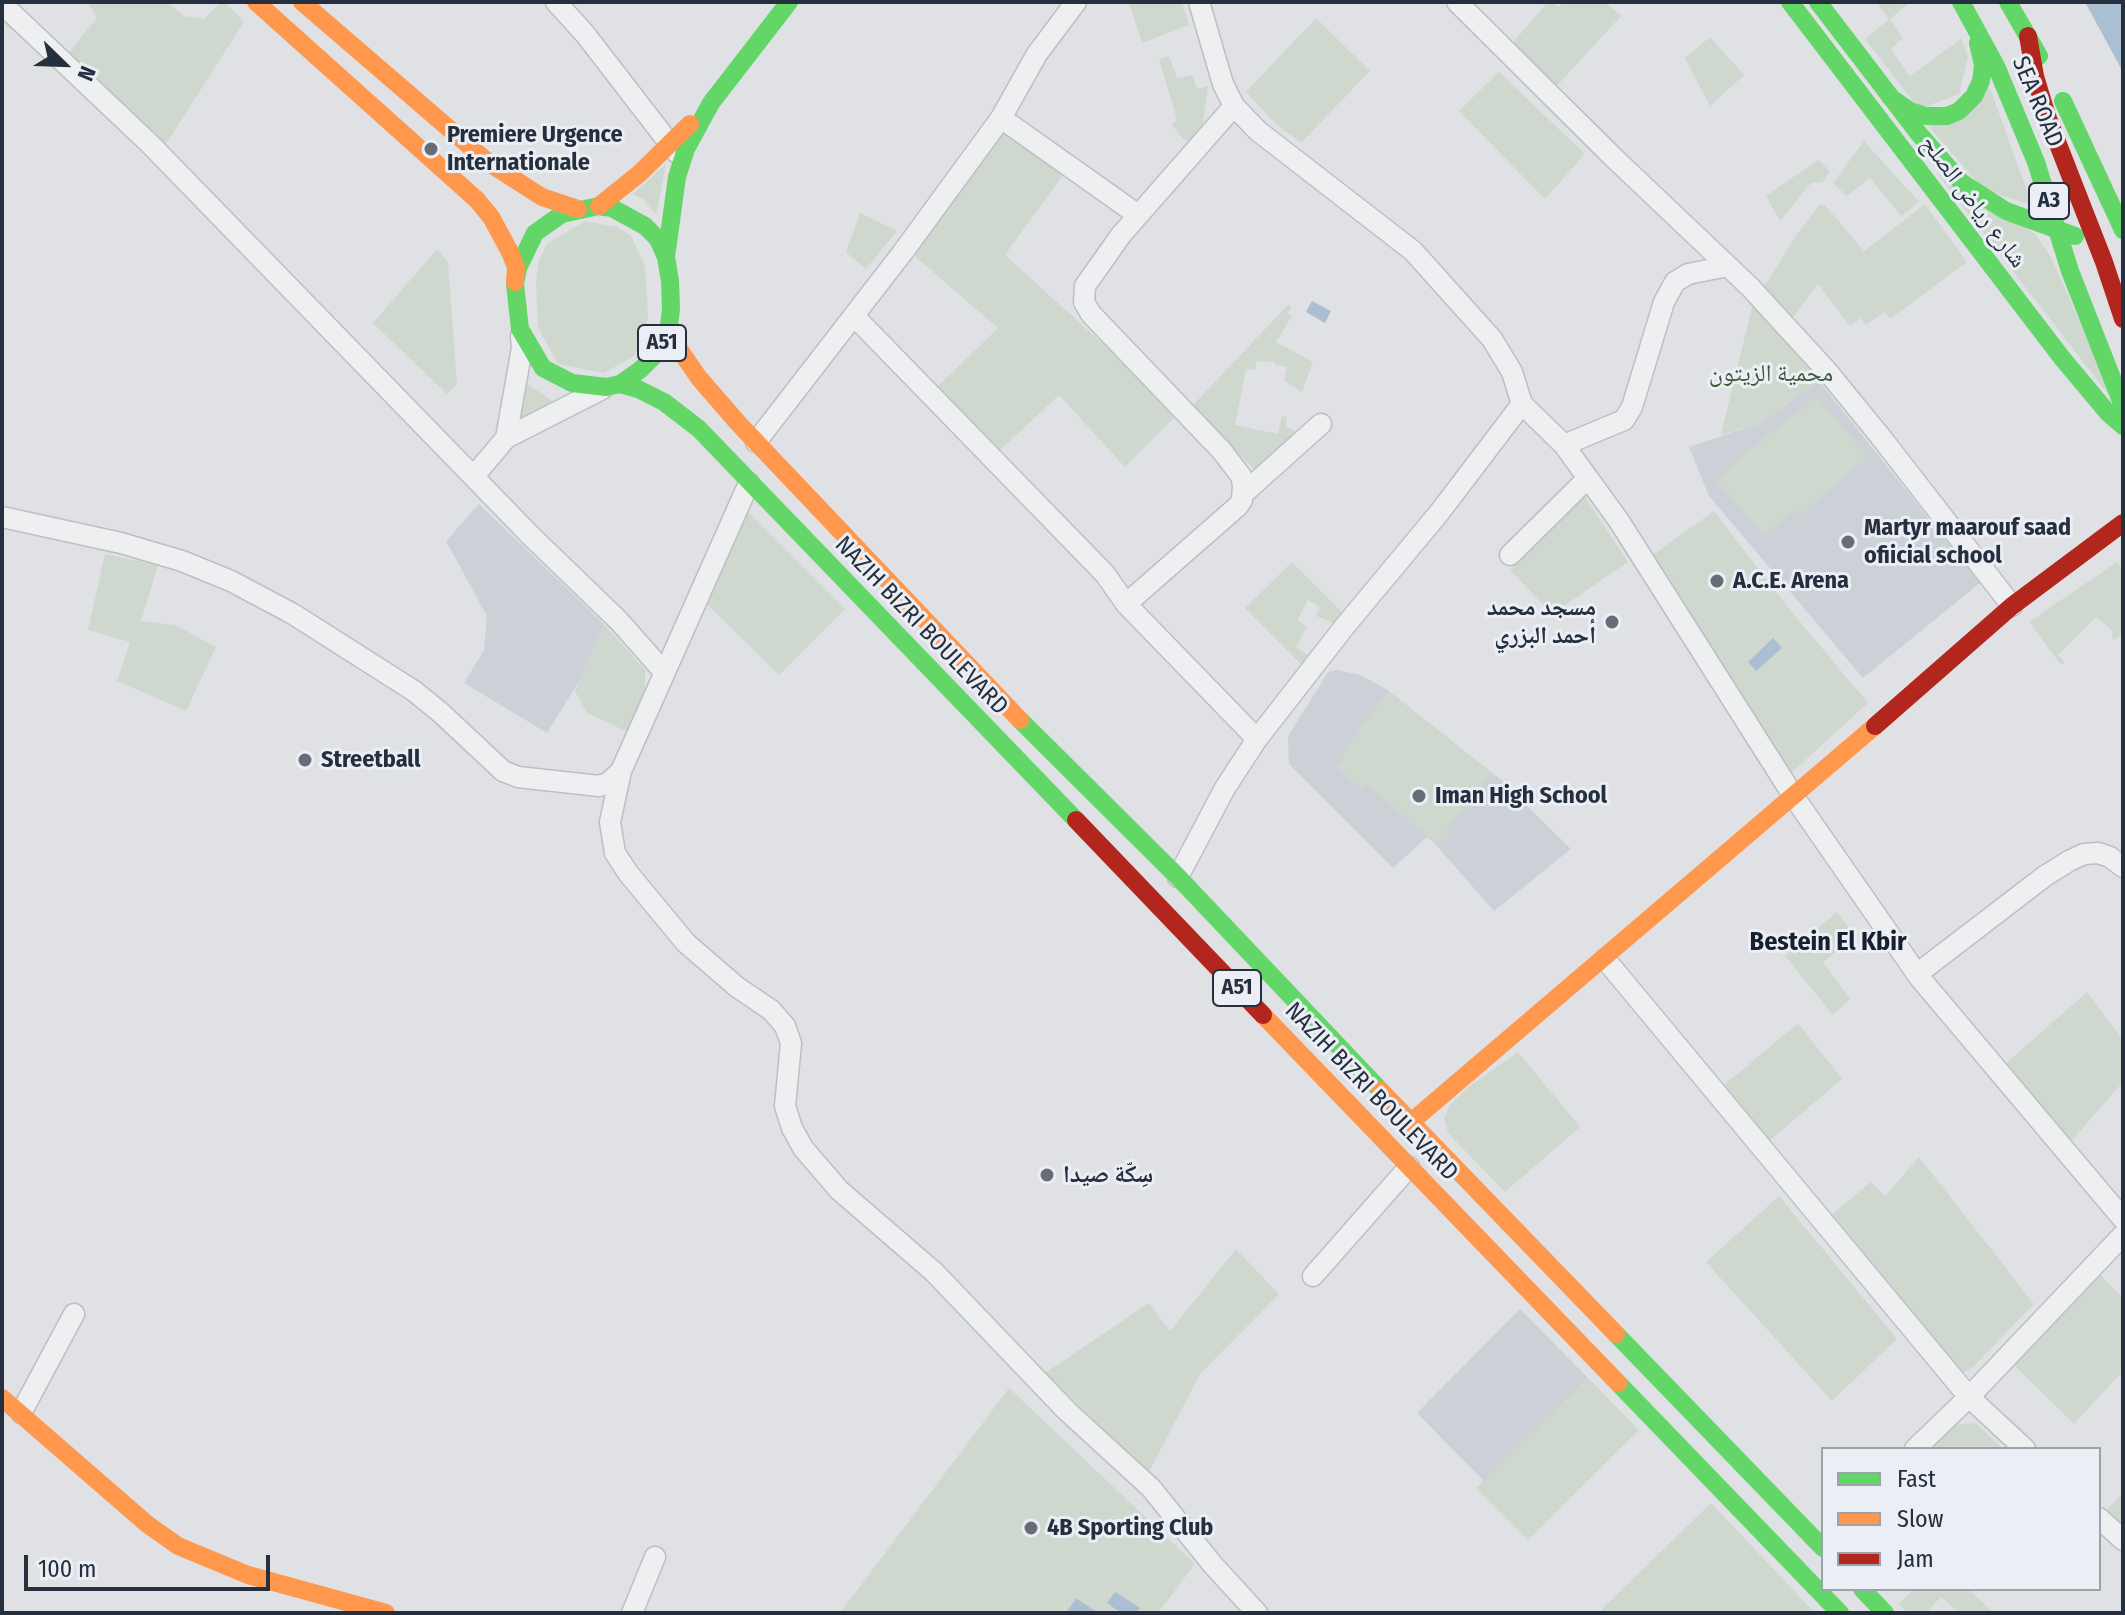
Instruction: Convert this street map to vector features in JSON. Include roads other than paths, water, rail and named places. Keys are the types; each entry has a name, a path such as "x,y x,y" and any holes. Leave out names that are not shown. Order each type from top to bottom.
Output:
{"main road":[{"name":"A51","path":"256,2 477,200 491,217 516,267 515,284 520,329 543,368 572,383 613,386 648,362 668,333 670,281 666,257 658,239 645,226 612,208 578,209 548,221 535,233 521,259 515,284"},
{"name":"A51","path":"302,2 489,163 542,197 578,209"},
{"path":"599,206 676,152 789,2"},
{"name":"شارع رياض الصلح","path":"1790,2 2062,358 2108,413 2123,426"},
{"name":"شارع رياض الصلح","path":"1818,2 1947,168 1973,192 2006,211 2058,229 2089,246 2104,262"},
{"name":"SEA ROAD","path":"2008,2 2074,122 2123,230"},
{"path":"1890,97 1917,114 1934,117 1954,113 1969,101 1981,81 1983,65 1964,6"},
{"name":"SEA ROAD","path":"1964,6 1996,66 2036,162 2070,271 2123,406"},
{"path":"2028,36 2035,76 2047,116 2123,319"},
{"path":"1859,93 1877,79"},
{"path":"666,257 676,152"},
{"path":"2047,194 2055,208 2067,219 2074,219 2079,214 2079,199"},
{"path":"2070,271 2071,255 2076,248 2089,246"},
{"name":"NAZIH BIZRI BOULEVARD","path":"668,333 699,378 756,442 1063,765 1178,877 1411,1122 1821,1543"},
{"name":"NAZIH BIZRI BOULEVARD","path":"613,386 638,389 684,416 1840,1613"},
{"path":"1411,1122 1794,797 2012,606 2123,523"},
{"path":"2,1398 123,1504 178,1546 248,1575 386,1613"},
{"path":"1864,1591 1885,1613"}],"street":[{"path":"556,2 676,152"},
{"path":"756,442 855,317 1001,118 1037,54 1076,2"},
{"path":"1199,2 1223,84 1234,106 1258,131 1413,251 1492,339 1512,372 1522,404 1564,445 1637,550 1794,797 1917,974 2123,1219"},
{"path":"1457,2 1728,266 1827,371 1913,476 2012,606"},
{"path":"2,4 141,134 532,537 619,621 664,672"},
{"path":"1126,604 1229,514 1242,500 1244,493 1241,476 1222,451 1091,314 1084,302 1089,279 1138,215 1234,106"},
{"path":"1001,118 1138,215"},
{"path":"1564,445 1624,420 1632,407 1664,302 1675,282 1688,274 1728,266"},
{"path":"855,317 1095,564 1126,604 1257,739"},
{"path":"506,438 522,348 520,329"},
{"path":"474,476 506,438 613,386"},
{"path":"1178,877 1225,788 1257,739 1439,513 1522,404"},
{"path":"1244,493 1321,424"},
{"path":"1510,555 1587,479"},
{"path":"749,483 621,771 610,822 615,853 686,943 737,987 771,1010 785,1026 791,1043 785,1106 803,1148 839,1190 934,1272 1058,1402 1151,1488 1213,1565 1257,1613"},
{"path":"2,517 154,553 211,573 257,594 414,691 494,764 518,777 599,786 608,783 621,771"},
{"path":"1917,974 2069,861 2084,854 2098,853 2123,867"},
{"path":"1605,959 1969,1397 2023,1447"},
{"path":"1313,1276 1409,1167"},
{"path":"1917,1447 1969,1397 2123,1235"},
{"path":"21,1413 74,1314"},
{"path":"2101,1520 2123,1540"},
{"path":"632,1613 655,1557"}],"water":[{"path":"2085,2 2123,2 2123,72"},
{"path":"1312,301 1331,311 1325,323 1306,312"},
{"path":"1773,638 1782,648 1756,671 1748,662"},
{"path":"1115,1592 1140,1608 1136,1613 1121,1613 1107,1603"},
{"path":"1076,1598 1098,1613 1066,1613"}],"place":[{"name":"Premiere Urgence Internationale","path":"431,149"},
{"name":"Martyr maarouf saad ofiicial school","path":"1848,542"},
{"name":"A.C.E. Arena","path":"1717,581"},
{"name":"مسجد محمد أحمد البزري","path":"1612,622"},
{"name":"Streetball","path":"305,760"},
{"name":"Iman High School","path":"1419,796"},
{"name":"سِكّة صيدا","path":"1047,1175"},
{"name":"4B Sporting Club","path":"1031,1528"}],"district":[{"name":"Bestein El Kbir","path":"1828,943"}],"park label":[{"name":"محمية الزيتون","path":"1771,374"}]}
